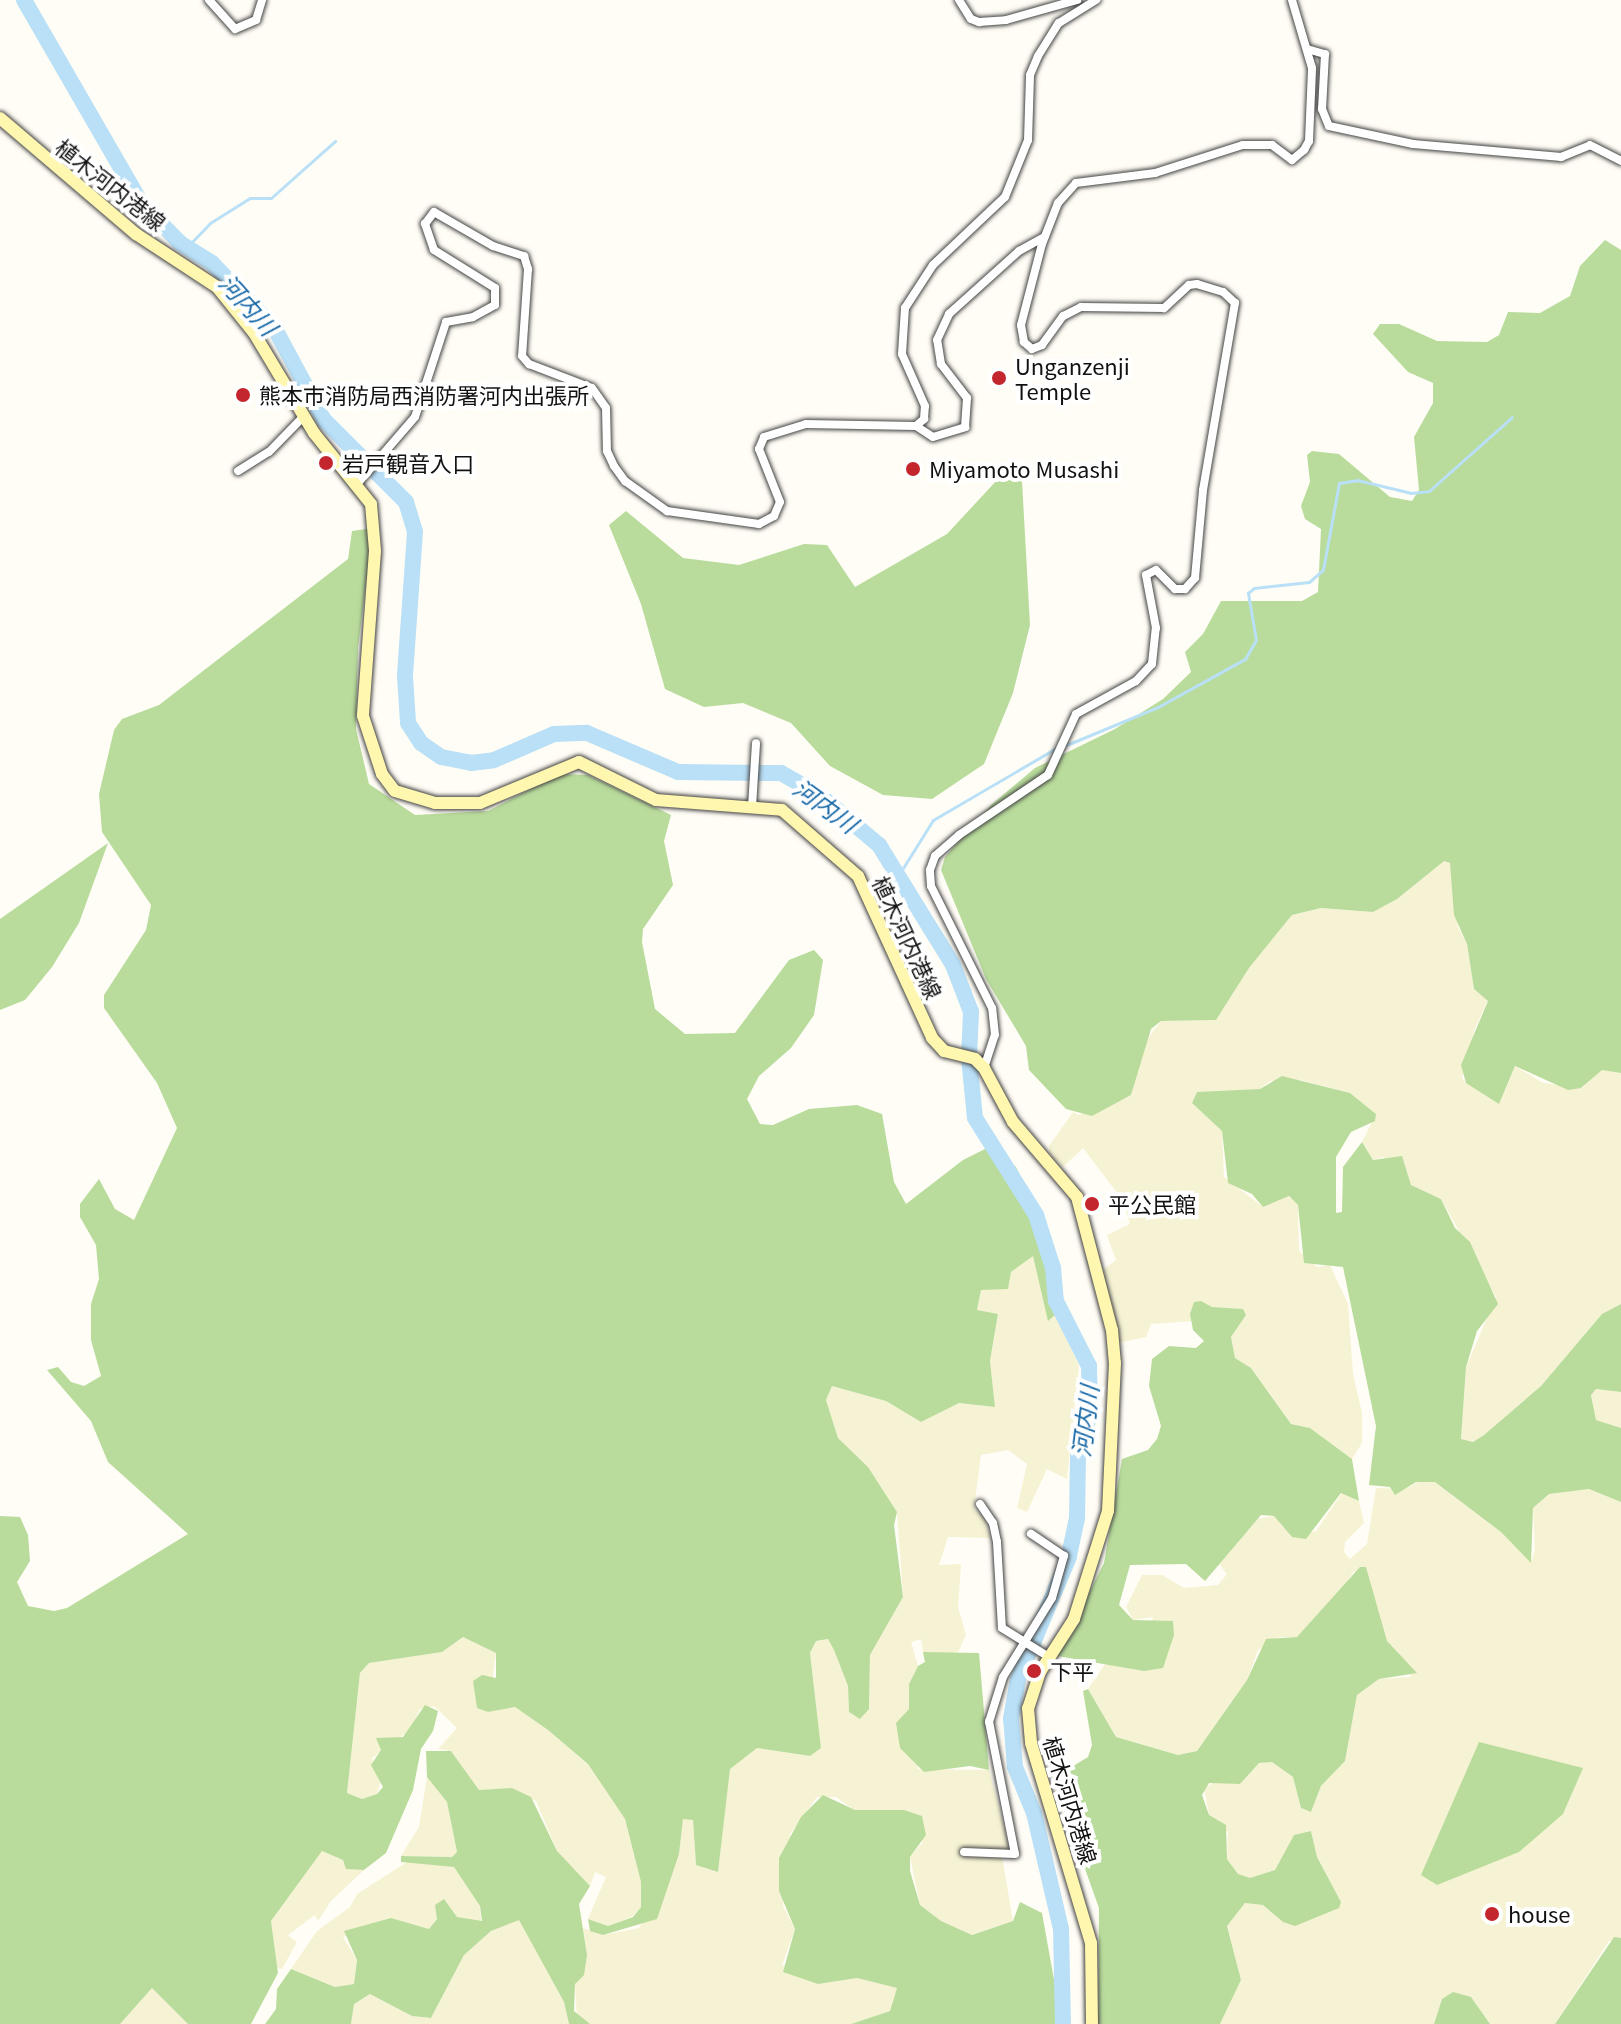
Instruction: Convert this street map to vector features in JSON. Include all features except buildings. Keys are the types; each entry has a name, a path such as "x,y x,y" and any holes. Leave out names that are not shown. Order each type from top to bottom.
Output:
{"main road":[{"name":"植木河内港線","path":"0,118 136,234 217,287 260,341 303,417 362,480 375,524 363,716 376,761 395,791 435,803 480,803 579,762 656,800 782,810 858,876 932,1038 944,1051 979,1064 1013,1122 1077,1197 1112,1330 1115,1380 1107,1520 1074,1619 1047,1655 1032,1688 1028,1728 1091,1943 1092,2024"}],"street":[{"path":"209,0 235,29 256,20 262,0"},
{"path":"959,0 971,19 979,22 1006,20 1077,0"},
{"path":"916,426 924,419 925,406 902,354 905,308 933,265 1010,190 1028,140 1030,75 1038,56 1059,23 1096,0"},
{"path":"979,1064 995,1035 992,1008 931,886 930,870 935,856 959,835 1048,775 1076,714 1136,681 1152,664 1156,628 1146,575 1156,570 1175,589 1185,589 1195,578 1203,490 1235,303 1223,292 1197,284 1189,285 1164,308 1098,303 1063,316 1042,345 1032,349 1024,342 1021,325 1044,237 1064,193 1083,181 1155,173 1243,145 1272,145 1292,160 1309,141 1312,68 1292,0"},
{"path":"1307,49 1325,54 1322,109 1329,126 1413,144 1561,157 1590,145 1621,161"},
{"path":"362,480 415,417 446,322 485,313 497,295 481,276 434,250 425,224 434,212 493,246 524,256 528,269 522,356 529,364 592,388 606,408 607,451 625,481 667,511 759,524 774,516 780,502 759,449 764,437 806,424 916,426 933,437 965,427 967,398 941,364 937,340 949,314 1019,251 1044,237"},
{"path":"238,471 269,452 303,417"},
{"path":"752,807 751,784 756,743"},
{"path":"980,1504 993,1523 997,1542 1002,1628 1047,1655"},
{"path":"964,1852 1015,1854 989,1722 1003,1677 1052,1598 1064,1556 1031,1534"}],"shaded area":[{"path":"1444,860 1450,863 1458,927 1467,944 1474,989 1488,1000 1475,1028 1462,1078 1466,1083 1505,1091 1515,1066 1543,1083 1582,1088 1602,1069 1621,1073 1621,1304 1602,1314 1541,1386 1484,1435 1473,1442 1461,1439 1466,1367 1496,1297 1441,1199 1411,1185 1383,1157 1373,1160 1362,1142 1376,1114 1350,1093 1301,1080 1270,1081 1260,1089 1197,1093 1192,1103 1222,1131 1224,1177 1263,1207 1288,1196 1298,1205 1299,1251 1317,1267 1330,1265 1348,1304 1353,1374 1362,1413 1362,1443 1352,1459 1310,1428 1291,1424 1251,1368 1235,1358 1231,1337 1246,1315 1243,1309 1212,1307 1201,1301 1194,1321 1151,1324 1146,1337 1118,1343 1102,1271 1116,1260 1107,1235 1130,1224 1124,1202 1083,1148 1063,1167 1049,1153 1049,1146 1073,1112 1079,1115 1131,1096 1145,1042 1161,1021 1216,1020 1249,968 1292,915 1321,908 1373,912 1397,899"},
{"path":"1033,1255 1049,1320 1055,1315 1079,1365 1067,1479 1047,1469 1027,1512 1017,1508 1027,1464 1008,1450 981,1455 974,1509 985,1518 990,1538 948,1537 939,1565 961,1564 958,1607 966,1635 958,1652 945,1654 923,1652 921,1639 911,1642 918,1666 909,1684 918,1769 989,1770 1010,1849 1001,1850 1013,1921 971,1935 941,1921 920,1905 910,1857 923,1842 904,1810 854,1810 836,1797 817,1797 790,1834 783,1906 795,1929 782,1965 818,1984 857,1978 897,1988 890,2011 851,2024 590,2024 577,2018 575,1984 587,1955 583,1928 603,1935 639,1928 679,1854 683,1819 693,1819 696,1865 718,1872 729,1769 757,1748 809,1756 821,1748 810,1653 816,1641 829,1639 848,1686 849,1712 869,1709 870,1655 903,1597 897,1512 868,1467 838,1438 826,1400 832,1386 886,1401 921,1422 958,1403 995,1407 990,1361 998,1315 977,1310 981,1289 1008,1289 1011,1272"},
{"path":"1596,1389 1621,1392 1621,1428 1596,1420 1591,1394"},
{"path":"1422,1480 1435,1482 1501,1532 1531,1562 1535,1550 1533,1508 1549,1494 1589,1489 1621,1502 1621,1938 1609,1941 1555,2024 1490,2024 1471,1997 1442,1999 1434,2024 1220,2024 1241,1980 1227,1926 1245,1903 1263,1905 1283,1922 1341,1902 1317,1857 1311,1831 1294,1836 1275,1870 1250,1879 1238,1874 1227,1859 1228,1832 1209,1815 1204,1788 1215,1782 1240,1784 1259,1763 1272,1762 1293,1777 1301,1808 1311,1812 1321,1786 1345,1761 1357,1695 1379,1679 1411,1677 1408,1667 1387,1641 1354,1571 1336,1599 1297,1637 1279,1637 1258,1650 1247,1680 1197,1751 1178,1755 1116,1737 1088,1689 1106,1663 1144,1671 1153,1617 1133,1620 1126,1607 1142,1575 1162,1575 1184,1588 1218,1585 1227,1574 1219,1564 1256,1519 1274,1516 1292,1537 1316,1531 1342,1493 1359,1501 1364,1523 1345,1542 1344,1552 1350,1559 1367,1544 1376,1488 1405,1489"},
{"path":"463,1637 496,1653 488,1712 515,1707 548,1730 588,1764 625,1819 641,1882 641,1907 633,1916 608,1926 588,1919 606,1877 595,1872 590,1886 584,1883 557,1851 536,1801 512,1788 479,1790 451,1751 438,1749 457,1728 434,1706 420,1709 410,1730 372,1758 374,1771 382,1777 377,1794 362,1799 347,1793 360,1673 369,1663 442,1652"},
{"path":"427,1777 447,1802 457,1852 453,1857 401,1856 419,1827"},
{"path":"322,1851 343,1860 347,1869 364,1870 331,1901 318,1921 315,1915 288,1935 297,1942 282,1969 277,1968 271,1921"},
{"path":"407,1862 454,1867 480,1906 481,1921 437,1919 429,1929 391,1918 343,1937 357,1960 354,1984 335,1987 291,1969 317,1931 350,1907 357,1894"},
{"path":"519,1919 564,2002 569,2024 351,2024 354,2004 370,1994 412,2016 431,2018 464,1955 491,1931"},
{"path":"152,1988 188,2024 120,2024"}],"green space":[{"path":"1605,240 1621,250 1621,1073 1602,1070 1581,1088 1568,1090 1515,1066 1499,1104 1466,1083 1461,1065 1488,1001 1474,989 1467,944 1454,915 1450,863 1444,861 1397,899 1373,912 1321,908 1292,915 1249,968 1216,1020 1161,1021 1151,1029 1131,1095 1092,1116 1066,1109 1029,1070 1026,1046 986,979 941,870 945,857 991,805 1035,768 1115,729 1163,699 1191,672 1185,652 1203,634 1221,601 1302,601 1318,592 1321,529 1305,519 1301,506 1310,482 1307,455 1312,451 1339,454 1390,497 1412,501 1419,490 1414,437 1433,403 1433,383 1408,372 1373,334 1380,324 1399,324 1437,341 1487,342 1499,335 1508,312 1540,313 1570,296 1580,266"},
{"path":"998,479 1022,481 1030,625 1013,693 984,764 932,799 883,795 830,766 791,723 743,703 704,707 665,689 641,604 609,525 626,511 683,558 739,565 804,544 827,545 855,587 947,534"},
{"path":"373,528 358,648 356,729 369,784 415,815 488,811 560,774 588,775 671,815 664,841 673,885 643,929 642,942 655,1009 685,1034 735,1033 789,960 814,950 823,960 814,1015 791,1048 759,1076 747,1099 760,1124 773,1125 809,1109 857,1105 882,1114 894,1182 906,1204 963,1160 991,1146 1016,1167 1034,1204 1047,1240 1055,1315 1048,1321 1033,1256 1011,1272 1008,1289 981,1290 977,1310 998,1314 990,1361 995,1407 959,1403 921,1422 886,1401 832,1386 826,1400 838,1438 868,1467 897,1512 894,1525 903,1597 870,1655 869,1709 860,1719 849,1712 848,1686 834,1650 828,1639 816,1641 810,1653 821,1748 810,1756 757,1748 730,1769 718,1872 696,1865 693,1820 683,1819 679,1854 657,1919 603,1935 590,1931 588,1919 608,1926 633,1917 641,1907 641,1882 625,1819 588,1764 548,1730 515,1707 488,1712 477,1708 473,1681 482,1675 496,1678 496,1653 463,1637 442,1652 369,1663 360,1673 347,1793 362,1799 377,1794 383,1787 371,1765 381,1750 376,1738 403,1737 425,1705 438,1711 433,1731 421,1749 413,1790 386,1853 364,1870 346,1869 343,1860 322,1851 271,1921 278,1973 251,2024 188,2024 152,1988 120,2024 0,2024 0,1516 20,1517 28,1535 30,1561 17,1582 28,1606 54,1611 67,1608 188,1534 108,1462 91,1421 47,1370 58,1367 71,1382 84,1386 101,1376 91,1340 91,1304 99,1279 96,1245 80,1217 80,1204 99,1179 115,1209 134,1220 177,1128 157,1083 104,1008 104,995 146,930 151,905 102,832 99,794 114,730 122,719 159,705 348,559 352,531"},
{"path":"108,843 79,923 52,967 25,1000 0,1010 0,919"},
{"path":"1282,1076 1350,1093 1376,1114 1375,1121 1351,1132 1336,1157 1336,1213 1342,1212 1343,1167 1362,1142 1373,1160 1402,1156 1411,1185 1441,1199 1455,1228 1470,1242 1498,1304 1477,1331 1466,1367 1461,1439 1473,1442 1484,1435 1541,1386 1602,1314 1621,1304 1621,1392 1596,1389 1591,1395 1596,1420 1621,1428 1621,1502 1589,1489 1549,1494 1533,1508 1531,1563 1501,1532 1435,1482 1416,1482 1395,1495 1390,1487 1369,1485 1376,1426 1343,1267 1304,1263 1298,1205 1289,1196 1263,1207 1252,1194 1228,1183 1222,1131 1192,1103 1197,1092 1260,1089"},
{"path":"1201,1301 1212,1307 1243,1309 1246,1315 1231,1337 1235,1358 1251,1368 1291,1424 1310,1428 1352,1459 1359,1501 1341,1493 1306,1539 1292,1537 1274,1516 1261,1515 1205,1581 1186,1564 1130,1565 1119,1605 1133,1620 1173,1621 1174,1635 1163,1668 1144,1671 1057,1656 1104,1563 1122,1459 1148,1450 1157,1439 1161,1426 1149,1386 1152,1359 1169,1346 1196,1348 1204,1341 1193,1330 1190,1314 1194,1302"},
{"path":"1360,1567 1366,1567 1387,1641 1417,1673 1379,1679 1357,1695 1345,1761 1321,1786 1311,1812 1301,1808 1293,1777 1272,1762 1259,1763 1240,1784 1209,1783 1202,1795 1209,1815 1226,1825 1227,1859 1238,1874 1250,1878 1275,1870 1294,1835 1311,1831 1317,1857 1341,1902 1339,1908 1295,1926 1283,1922 1263,1905 1245,1903 1227,1926 1241,1980 1220,2024 1098,2024 1099,1908 1049,1768 1052,1763 1070,1768 1088,1757 1092,1745 1083,1691 1088,1689 1116,1737 1178,1755 1197,1751 1247,1680 1266,1639 1297,1637"},
{"path":"923,1652 979,1653 989,1770 970,1766 924,1772 900,1748 896,1723 909,1709 909,1684 918,1666 925,1662"},
{"path":"1479,1742 1583,1768 1563,1814 1519,1852 1437,1885 1421,1875"},
{"path":"426,1751 451,1751 479,1790 512,1788 531,1797 557,1851 590,1886 579,1904 587,1955 584,1975 575,1984 574,2011 590,2024 569,2024 564,2002 519,1920 491,1931 464,1955 431,2018 412,2016 370,1994 354,2004 351,2024 265,2024 276,2009 277,1989 291,1969 335,1987 354,1984 357,1960 344,1931 391,1918 429,1929 437,1919 435,1905 444,1899 457,1917 482,1921 480,1906 454,1867 401,1862 401,1856 452,1857 457,1852 447,1802 427,1777"},
{"path":"823,1795 855,1810 904,1810 922,1816 926,1835 910,1857 910,1871 920,1905 941,1921 972,1935 1013,1921 1020,1902 1042,1913 1062,2024 851,2024 890,2011 897,1988 857,1978 818,1984 783,1972 795,1929 779,1891 779,1858 801,1817"},
{"path":"1614,1937 1621,1938 1621,2024 1555,2024"},
{"path":"1453,1992 1471,1997 1490,2024 1434,2024 1442,1999"}],"waterway":[{"name":"河内川","path":"24,0 142,204 180,243 212,263 275,329 324,420 406,502 415,532 405,676 408,723 421,743 441,757 471,763 494,760 554,734 587,733 678,772 781,773 818,794 879,845 953,965 971,1012 969,1058 975,1118 1036,1215 1053,1268 1056,1301 1089,1366 1090,1413 1078,1456 1077,1518 1069,1557 1018,1679 1011,1718 1015,1767 1034,1813 1061,1929 1063,2024"},
{"path":"187,247 210,223 250,198 271,198 335,141"},
{"path":"1064,746 1158,707 1245,659 1256,640 1248,593 1254,588 1309,582 1323,570 1339,483 1357,480 1411,493 1429,491 1512,417"},
{"path":"898,876 933,820 1056,748"}],"place":[{"name":"Unganzenji Temple","path":"999,378"},
{"name":"熊本市消防局西消防署河内出張所","path":"243,395"},
{"name":"岩戸観音入口","path":"326,463"},
{"name":"Miyamoto Musashi","path":"913,469"},
{"name":"平公民館","path":"1092,1204"},
{"name":"下平","path":"1034,1671"},
{"name":"house","path":"1492,1914"}]}
